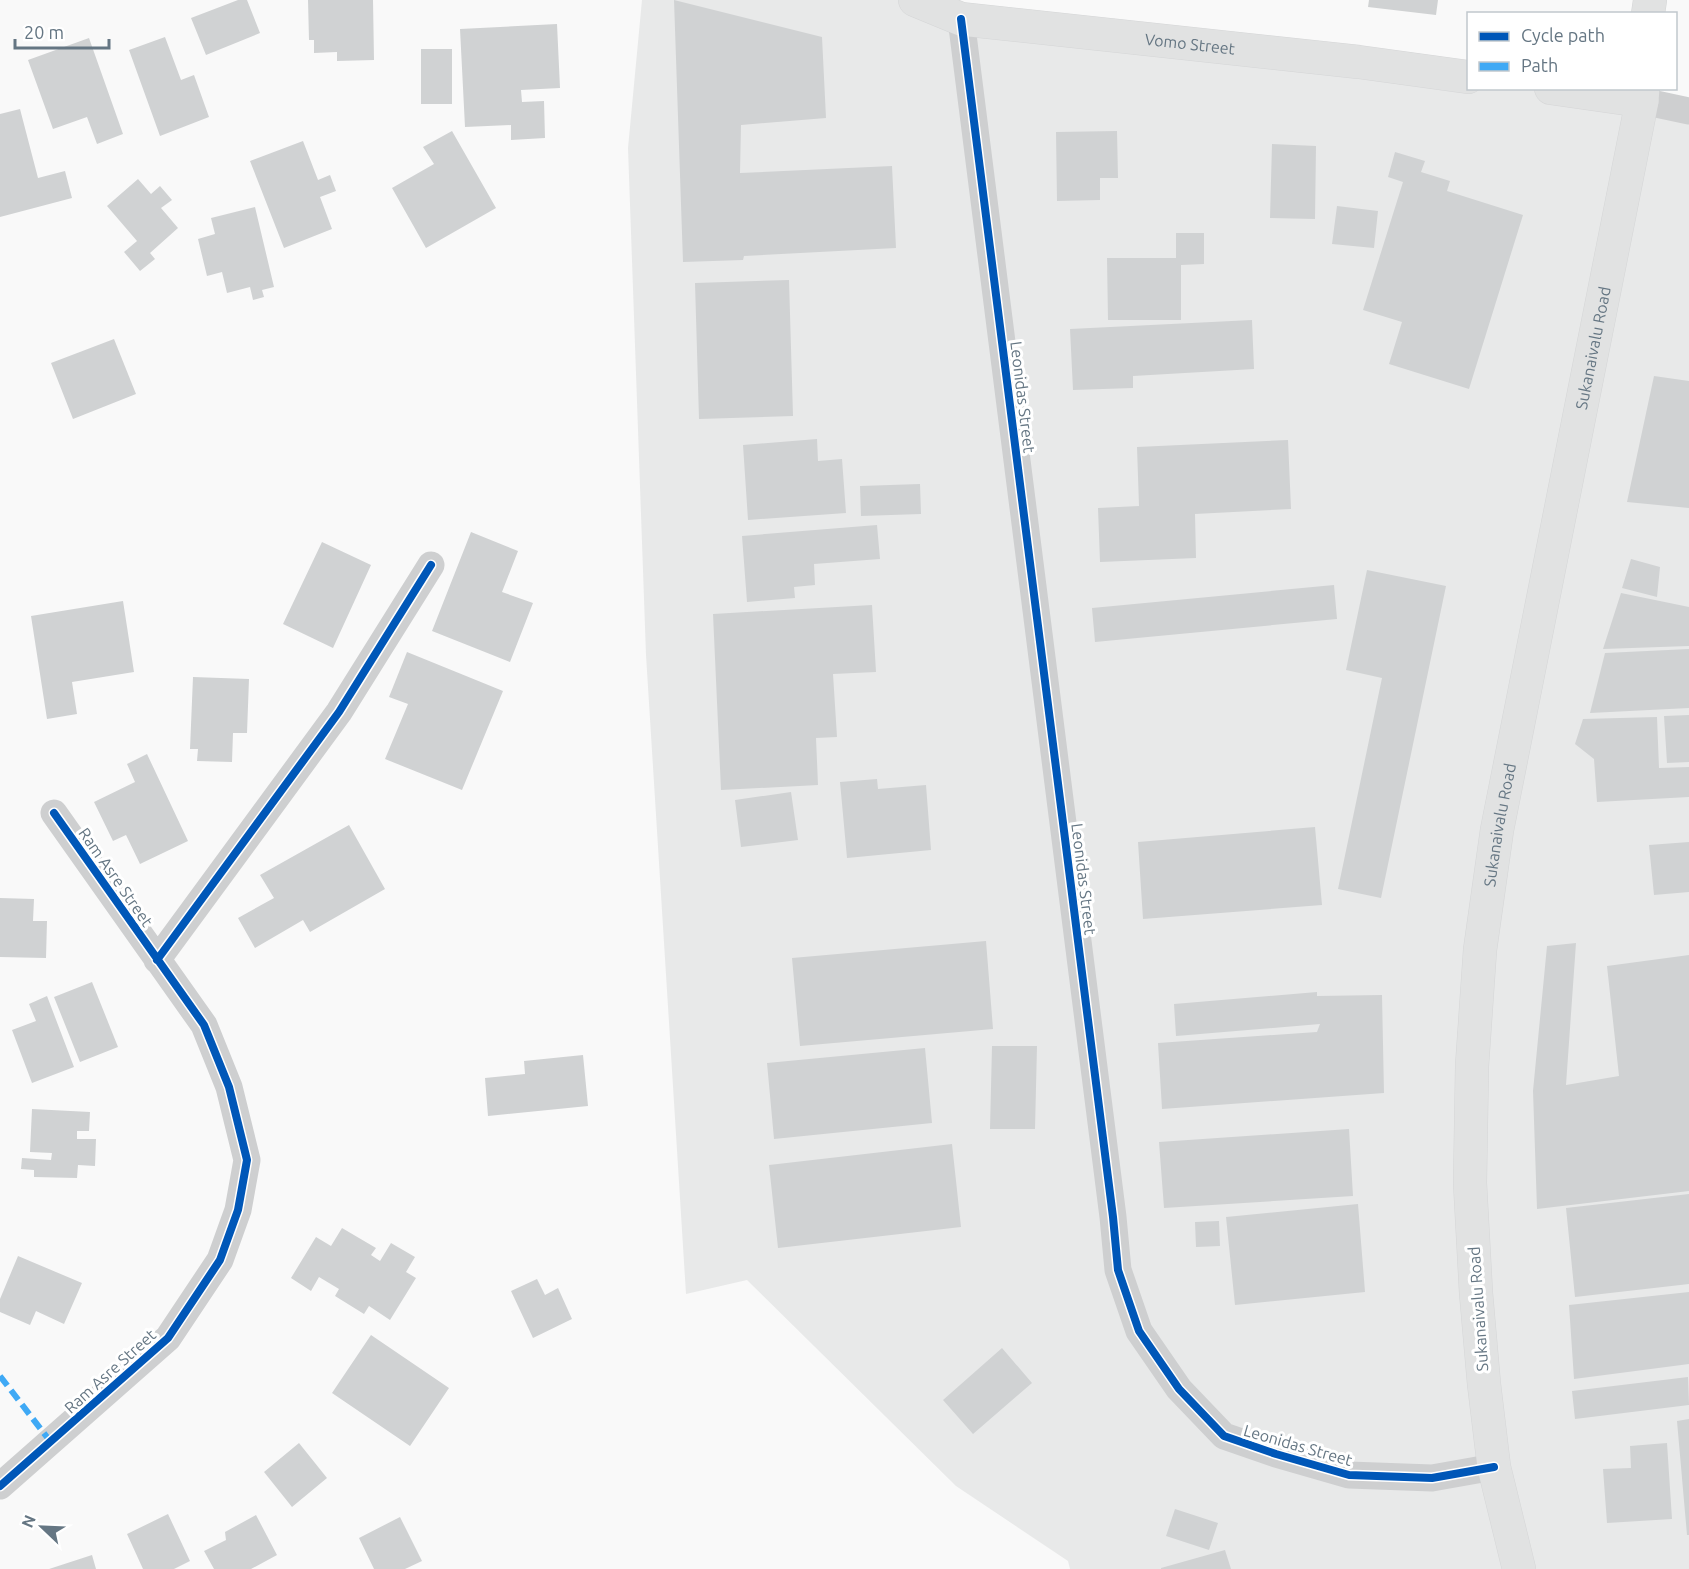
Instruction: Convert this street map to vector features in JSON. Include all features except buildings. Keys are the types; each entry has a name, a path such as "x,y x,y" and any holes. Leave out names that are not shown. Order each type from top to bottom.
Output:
{"main road":[{"name":"Vomo Street","path":"915,0 961,19 1347,61 1467,77"},
{"path":"1577,90 1642,95"},
{"name":"Sukanaivalu Road","path":"1519,1569 1494,1467 1477,1304 1470,1183 1472,1066 1480,950 1499,818 1642,95"}],"street":[{"name":"Leonidas Street","path":"961,19 1118,1270 1139,1331 1179,1389 1224,1436 1349,1475 1432,1478 1494,1467"},
{"path":"1642,95 1689,111"},
{"path":"157,960 339,712 431,565"},
{"name":"Ram Asre Street","path":"0,1486 168,1338 220,1260 238,1210 247,1160 229,1087 204,1025 54,813"}],"shaded area":[{"path":"642,0 915,0 1467,88 1467,90 1546,90 1689,111 1689,1569 1070,1569 1068,1561 956,1486 747,1280 686,1294 646,655 628,148"}],"marked path":[{"path":"0,1376 50,1441"}],"cycle path":[{"path":"961,19 1118,1270 1139,1331 1179,1389 1224,1436 1349,1475 1432,1478 1494,1467"},
{"path":"157,960 339,712 431,565"},
{"path":"0,1486 168,1338 220,1260 238,1210 247,1160 229,1087 204,1025 54,813"}]}
